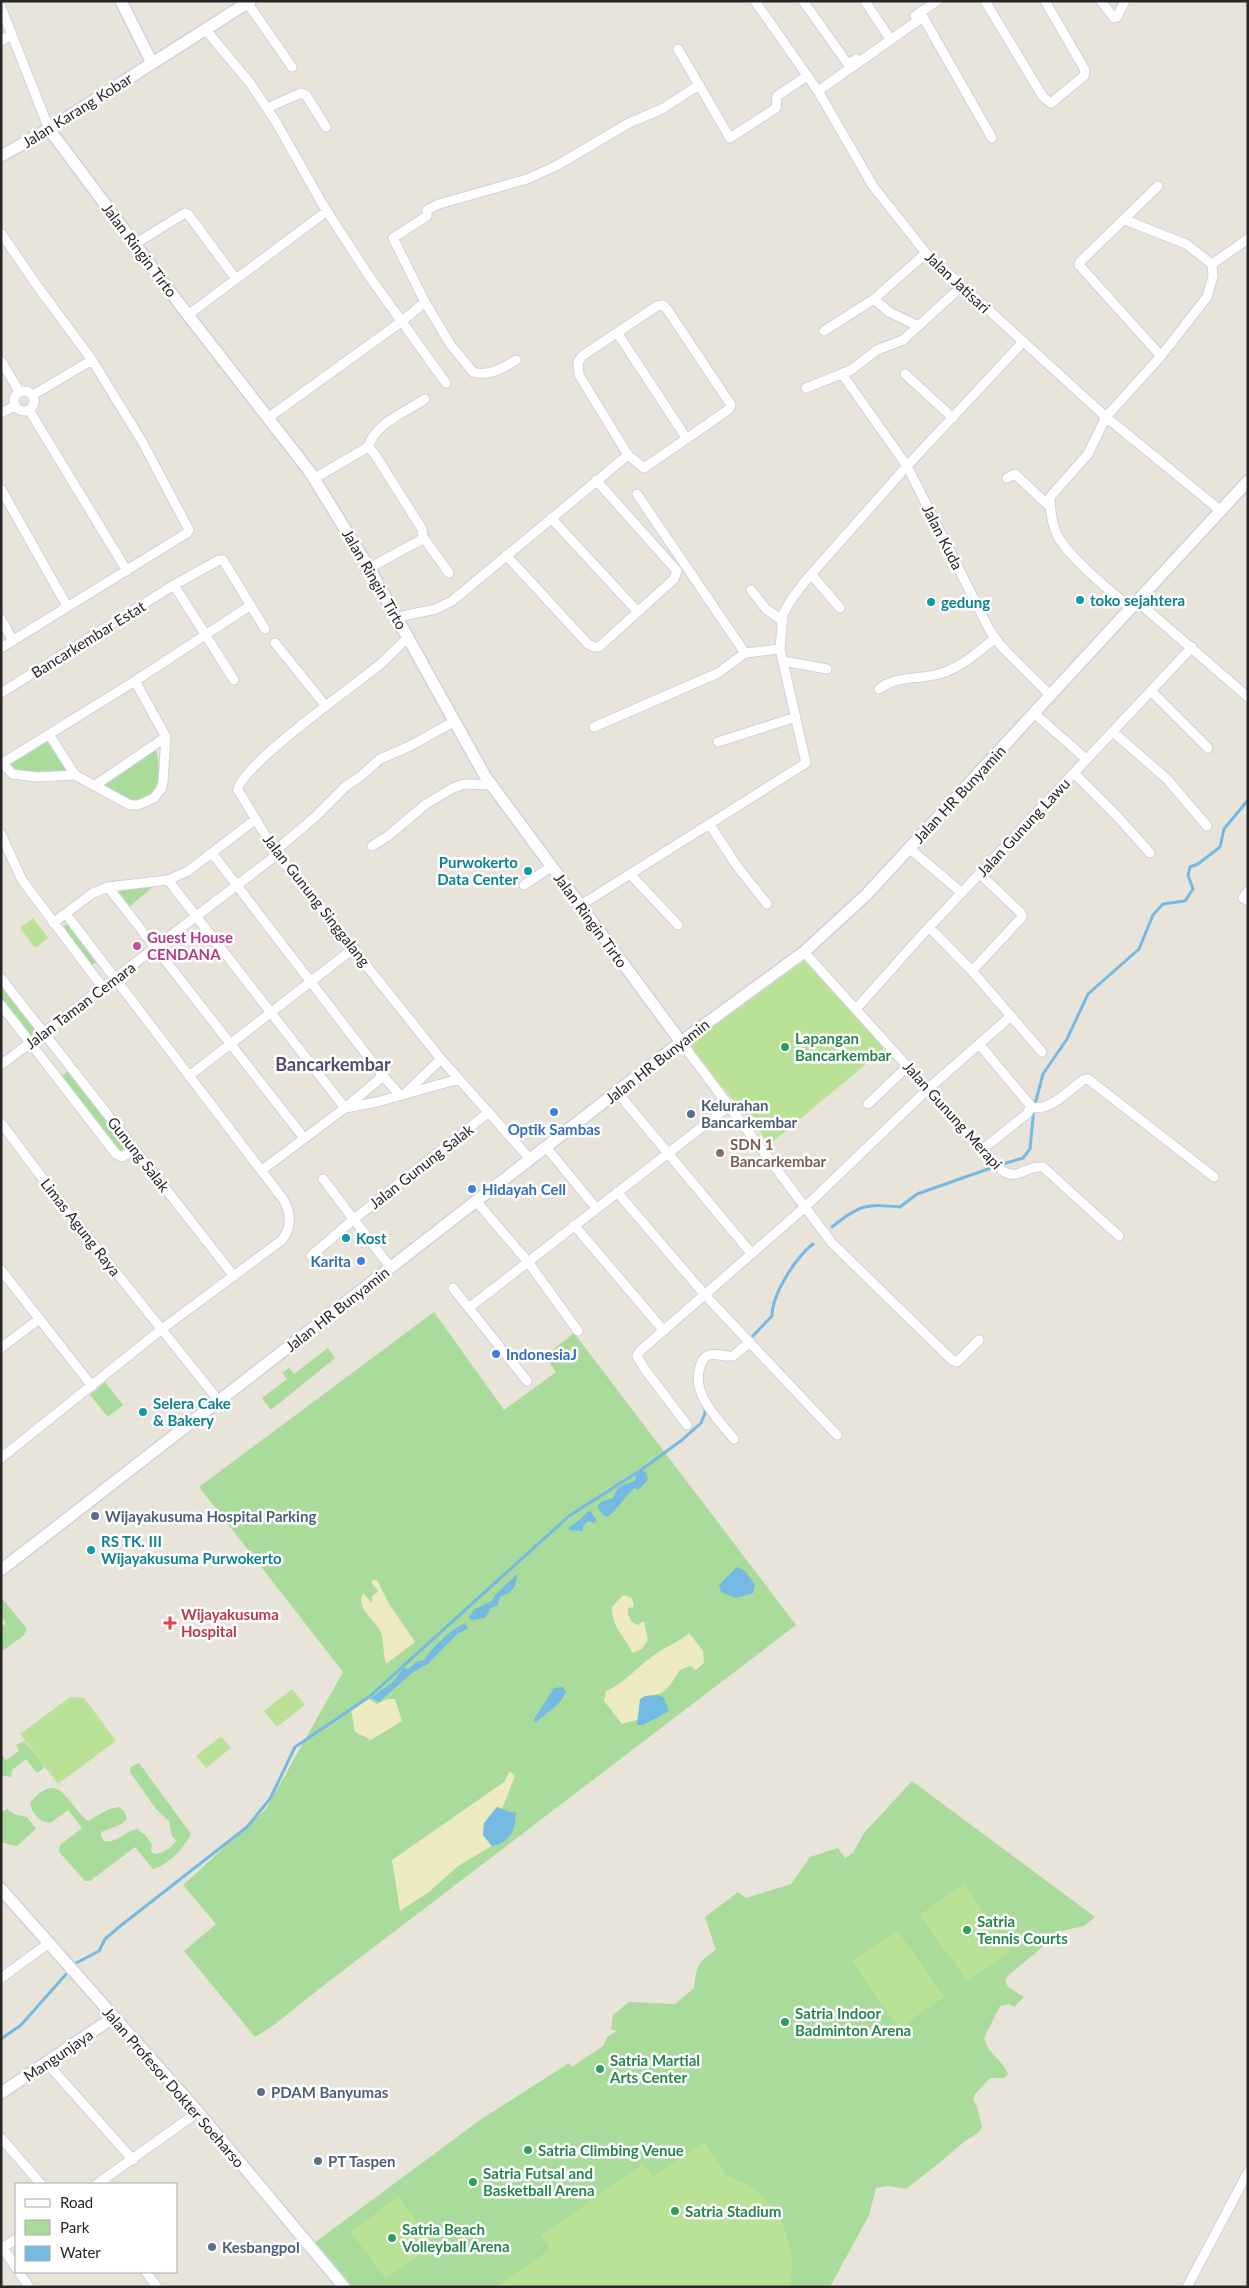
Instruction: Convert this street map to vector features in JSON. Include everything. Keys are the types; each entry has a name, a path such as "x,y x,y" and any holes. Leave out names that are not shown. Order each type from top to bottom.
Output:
{"street":[{"path":"121,1 152,63 248,2 292,67"},
{"name":"Jalan Jatisari","path":"755,1 818,91 873,186 926,253 1022,343 1106,417 1221,510"},
{"path":"803,1 848,64 932,3"},
{"path":"865,1 888,36"},
{"path":"984,1 1043,97 1051,103 1084,76 1085,70 1045,1"},
{"path":"1101,1 1114,18 1117,17 1125,1"},
{"path":"1,7 49,129"},
{"path":"818,91 923,16 992,138"},
{"path":"205,29 250,83 267,108 327,211 401,322 446,383"},
{"path":"1,41 12,34"},
{"path":"678,49 728,136 731,138 776,108 777,96 807,76"},
{"name":"Jalan Karang Kobar","path":"2,155 49,129 152,63"},
{"path":"516,360 502,368 487,373 473,372 450,344 425,302 393,238 426,216 427,210 446,202 474,196 527,179 556,166 629,123 662,109 700,85"},
{"path":"267,108 301,92 310,101 326,126"},
{"name":"Jalan Ringin Tirto","path":"49,129 188,315 315,478 398,617 492,785 681,1042"},
{"path":"1158,186 1079,266 1161,356"},
{"path":"188,315 327,211"},
{"path":"135,244 182,214 188,214 236,279"},
{"path":"1124,220 1186,244 1212,264 1213,276 1207,297 1161,356 1106,417 1088,454 1050,497 1050,507 1057,535 1070,552 1134,605 1192,647 1248,697"},
{"path":"1,233 92,360 143,443 189,530 127,571 1,648"},
{"path":"1212,264 1248,239"},
{"path":"824,331 874,299 926,253"},
{"path":"806,388 851,370 877,350 903,340 962,286"},
{"path":"874,299 889,312 918,326"},
{"path":"268,418 401,322 425,302"},
{"path":"663,305 730,405 728,410 644,468 628,455 579,375 578,367 582,356 618,334 657,306 663,305"},
{"path":"618,334 686,439"},
{"path":"581,905 806,763 780,649 783,614 811,574 907,466 1022,343"},
{"path":"33,395 92,360"},
{"path":"1,361 19,391"},
{"name":"Jalan Kuda","path":"842,374 907,466 995,638 1050,695"},
{"path":"905,374 953,418"},
{"path":"19,391 27,391 33,395 34,404 29,410 21,411 15,406 14,396 19,391"},
{"path":"315,478 368,447 374,434 389,421 425,399"},
{"path":"1,413 15,406"},
{"path":"29,410 127,571"},
{"path":"368,447 374,453 422,528 423,537 449,573"},
{"path":"398,617 444,606 628,455"},
{"path":"1008,478 1015,474 1050,507"},
{"path":"506,555 588,644 599,647 674,579 677,571 596,480"},
{"name":"Jalan HR Bunyamin","path":"1,1570 681,1042 804,952 867,894 1248,481"},
{"path":"1,489 67,606"},
{"path":"638,494 744,652"},
{"path":"551,518 638,612"},
{"path":"369,568 423,537"},
{"name":"Bancarkembar Estat","path":"1,693 174,584 219,560 224,560 265,629"},
{"path":"811,574 840,608"},
{"path":"174,584 234,680"},
{"path":"751,590 766,609 783,622"},
{"path":"135,681 166,737 163,782 161,789 148,802 138,806 130,805 75,776 22,777 12,774 2,763 135,681 251,605"},
{"path":"1,619 13,641"},
{"name":"Jalan Gunung Singgalang","path":"409,637 379,665 325,705 266,756 239,786 240,794 277,852 441,1059 530,1159"},
{"path":"879,689 895,680 918,679 942,674 964,662 995,638"},
{"path":"275,643 325,705"},
{"name":"Jalan Gunung Lawu","path":"856,1009 929,927 1192,647"},
{"path":"594,727 718,673 744,652 780,649"},
{"path":"783,661 827,669"},
{"path":"1151,691 1208,748"},
{"path":"1034,713 1086,759"},
{"path":"718,742 796,717"},
{"name":"Jalan Taman Cemara","path":"1,1065 237,886 321,812 346,786 380,759 410,746 455,721"},
{"path":"1112,732 1167,779 1207,826"},
{"path":"49,734 75,776"},
{"path":"94,786 166,737"},
{"path":"1074,773 1116,815 1150,853"},
{"path":"372,846 388,836 426,804 457,786 464,784 492,785"},
{"path":"53,923 93,893 108,887 168,880 188,871 256,818"},
{"path":"710,825 737,866 767,904"},
{"path":"1,834 22,880 103,988"},
{"path":"909,848 962,893"},
{"path":"212,853 383,1076 403,1094"},
{"path":"524,884 552,866"},
{"path":"630,874 678,925"},
{"path":"972,970 1022,917 1021,913 980,874"},
{"path":"168,880 345,1108"},
{"path":"108,887 304,1138"},
{"path":"1248,891 1243,898 1248,901"},
{"path":"1,1458 162,1329 282,1240 288,1231 290,1212 287,1205 262,1170 114,980 66,914"},
{"path":"929,927 972,970 1042,1052"},
{"path":"189,1076 354,948"},
{"name":"Jalan Gunung Merapi","path":"804,952 1008,1175 1014,1176 1037,1166 1042,1167 1119,1236"},
{"name":"Gunung Salak","path":"1,978 233,1275"},
{"path":"1,1005 116,1155 123,1157 134,1149"},
{"path":"687,1425 644,1368 637,1356 640,1351 804,1208 929,1088 1011,1016"},
{"path":"681,1042 832,1243 952,1360 957,1362 979,1340"},
{"path":"979,1044 1033,1108"},
{"path":"403,1094 441,1059"},
{"path":"868,1104 908,1066"},
{"path":"262,1170 345,1108 383,1076"},
{"path":"345,1108 459,1079"},
{"path":"983,1149 1033,1108 1048,1106 1083,1080 1088,1079 1214,1177"},
{"path":"617,1092 751,1253"},
{"path":"470,1307 729,1106"},
{"name":"Jalan Gunung Salak","path":"311,1256 354,1219 489,1112"},
{"name":"Limas Agung Raya","path":"1,1123 67,1211 219,1401"},
{"path":"546,1147 596,1208"},
{"path":"323,1179 391,1268"},
{"path":"617,1192 705,1295 837,1435"},
{"path":"477,1202 528,1262 578,1331"},
{"path":"574,1225 664,1331"},
{"path":"2,1272 92,1386"},
{"path":"453,1288 470,1307 526,1381"},
{"path":"1,1348 39,1319"},
{"path":"734,1439 706,1402 698,1380 699,1370 702,1361 707,1357 712,1355 733,1356 750,1342"},
{"name":"Jalan Profesor Dokter Soeharso","path":"1,1889 198,2112 344,2287"},
{"path":"1,1978 49,1943"},
{"name":"Mangunjaya","path":"1,2093 114,2017"},
{"path":"46,2062 133,2160"},
{"path":"98,2183 198,2112"},
{"path":"1,2138 41,2183"},
{"path":"1187,2287 1248,2172"},
{"path":"15,2240 2,2249 15,2267"},
{"path":"20,2273 29,2287"},
{"path":"147,2273 157,2287"}],"green space":[{"path":"47,739 68,771 18,772 9,763"},
{"path":"156,747 160,775 154,794 141,801 133,802 101,785"},
{"path":"150,881 154,886 128,908 113,888"},
{"path":"33,918 48,938 35,948 20,928"},
{"path":"67,924 97,962 90,966 61,929"},
{"name":"Lapangan Bancarkembar","path":"801,950 884,1049 770,1144 687,1045"},
{"path":"1,981 40,1032 31,1039 1,1001"},
{"path":"70,1070 130,1147 118,1155 60,1077"},
{"path":"434,1312 504,1410 556,1372 545,1356 574,1333 796,1625 274,2025 255,2037 184,1951 216,1924 183,1885 266,1809 343,1672 199,1487"},
{"path":"328,1348 335,1358 271,1410 262,1398 287,1379 282,1373 289,1368 294,1374"},
{"path":"105,1382 123,1405 108,1417 90,1395"},
{"path":"1,1597 27,1629 23,1636 1,1652 1,1627 6,1623 1,1617"},
{"path":"292,1689 305,1705 277,1727 264,1711"},
{"path":"70,1697 84,1698 116,1741 58,1784 20,1734"},
{"path":"221,1736 231,1748 206,1768 196,1756"},
{"path":"24,1741 43,1764 44,1768 37,1773 26,1759 12,1770 11,1777 4,1776 1,1773 1,1754 6,1760 19,1751 16,1745"},
{"path":"139,1763 191,1834 175,1855 159,1867 153,1869 135,1847 90,1881 85,1881 59,1852 60,1845 82,1828 68,1810 50,1823 43,1821 35,1814 30,1803 40,1793 48,1789 55,1789 62,1792 88,1821 109,1809 119,1807 124,1811 127,1819 122,1824 101,1832 104,1841 113,1841 137,1829 152,1844 151,1851 154,1854 160,1853 176,1841 172,1836 169,1821 156,1809 130,1772 131,1767"},
{"path":"912,1781 1095,1917 1084,1926 1057,1932 1008,1976 1005,1981 1008,1987 1024,1997 1014,2007 1009,2004 1000,2006 984,2038 986,2044 1008,2074 1004,2078 990,2078 975,2094 973,2100 977,2106 982,2127 976,2134 906,2189 889,2186 876,2188 869,2215 830,2287 347,2287 310,2246 480,2120 569,2063 572,2067 603,2046 607,2037 617,2031 611,2029 613,2015 629,2002 675,2004 694,1988 696,1974 701,1961 716,1950 705,1917 738,1892 746,1898 791,1884 810,1857 838,1848 845,1858 853,1853 864,1833"},
{"path":"7,1809 14,1814 27,1817 36,1829 17,1846 1,1842 1,1812"},
{"path":"964,1884 1011,1950 967,1981 920,1915"},
{"path":"897,1930 944,1997 899,2028 852,1962"},
{"name":"Satria Stadium","path":"703,2142 720,2164 724,2174 755,2190 765,2199 781,2221 790,2247 792,2260 792,2274 789,2287 496,2287 550,2249 541,2236 643,2164 653,2177"},
{"name":"Satria Beach Volleyball Arena","path":"398,2197 433,2244 386,2279 351,2232"}],"sand":[{"path":"377,1580 388,1602 415,1642 386,1664 380,1630 364,1610 361,1600 363,1593 372,1603 372,1596 378,1591 371,1582"},
{"path":"623,1595 632,1598 634,1607 628,1608 628,1614 632,1622 638,1625 644,1621 648,1640 642,1649 632,1653 616,1626 613,1615 612,1607"},
{"path":"689,1633 703,1651 704,1663 696,1670 690,1666 680,1670 663,1692 645,1696 639,1705 640,1713 637,1720 622,1724 604,1701 606,1691 625,1680 657,1653"},
{"path":"366,1697 377,1704 387,1699 395,1699 402,1721 371,1740 355,1732 351,1710"},
{"path":"510,1771 515,1776 502,1809 497,1807 483,1835 492,1846 458,1866 429,1892 400,1911 392,1860 504,1782"}],"water":[{"path":"641,1470 646,1472 648,1480 638,1490 635,1488 631,1491 611,1514 607,1517 603,1515 597,1506 603,1501 613,1498 621,1486 635,1481 636,1475"},
{"path":"588,1511 591,1512 597,1521 594,1523 588,1521 583,1526 583,1531 569,1530 569,1527 581,1519"},
{"path":"737,1567 745,1571 755,1585 753,1593 736,1598 721,1592 719,1585"},
{"path":"517,1574 514,1588 509,1593 501,1596 497,1606 491,1608 485,1618 471,1620 469,1616 475,1609 492,1601 495,1595"},
{"path":"465,1623 468,1628 456,1635 428,1664 413,1672 379,1702 371,1698 394,1681 403,1668 408,1669 418,1661 424,1660 442,1639"},
{"path":"563,1687 566,1692 560,1702 535,1723 534,1719 554,1688"},
{"path":"658,1695 664,1698 669,1711 643,1725 637,1725 640,1699 645,1696"},
{"path":"497,1807 513,1813 515,1811 516,1817 514,1829 508,1838 492,1846 483,1835 484,1823"}],"waterway":[{"path":"1003,1164 1023,1158 1030,1149 1034,1108 1043,1074 1067,1039 1088,994 1139,949 1153,915 1163,904 1185,901 1193,889 1188,875 1190,867 1198,864 1220,847 1224,829 1248,800"},
{"path":"832,1227 864,1207 900,1207 917,1194 991,1168"},
{"path":"750,1339 772,1316 780,1287 799,1258 813,1244"},
{"path":"1,2039 21,2025 76,1963 99,1951 105,1939 119,1927 247,1827 270,1799 295,1747 369,1697 569,1516 641,1470 682,1440 701,1423 705,1408"}],"place":[{"name":"toko sejahtera","path":"1080,600"},
{"name":"gedung","path":"931,602"},
{"name":"Purwokerto Data Center","path":"528,871"},
{"name":"Guest House CENDANA","path":"137,946"},
{"name":"Lapangan Bancarkembar","path":"785,1047"},
{"name":"Optik Sambas","path":"554,1112"},
{"name":"Kelurahan Bancarkembar","path":"691,1114"},
{"name":"SDN 1 Bancarkembar","path":"720,1153"},
{"name":"Hidayah Cell","path":"472,1189"},
{"name":"Kost","path":"346,1238"},
{"name":"Karita","path":"361,1261"},
{"name":"IndonesiaJ","path":"496,1354"},
{"name":"Selera Cake & Bakery","path":"143,1412"},
{"name":"Wijayakusuma Hospital Parking","path":"95,1516"},
{"name":"RS TK. III Wijayakusuma Purwokerto","path":"91,1550"},
{"name":"Wijayakusuma Hospital","path":"170,1623"},
{"name":"Satria Tennis Courts","path":"967,1930"},
{"name":"Satria Indoor Badminton Arena","path":"785,2022"},
{"name":"Satria Martial Arts Center","path":"600,2069"},
{"name":"PDAM Banyumas","path":"261,2092"},
{"name":"Satria Climbing Venue","path":"528,2150"},
{"name":"PT Taspen","path":"318,2161"},
{"name":"Satria Futsal and Basketball Arena","path":"473,2182"},
{"name":"Satria Stadium","path":"675,2211"},
{"name":"Satria Beach Volleyball Arena","path":"392,2238"},
{"name":"Kesbangpol","path":"212,2247"}],"district":[{"name":"Bancarkembar","path":"333,1064"}]}
